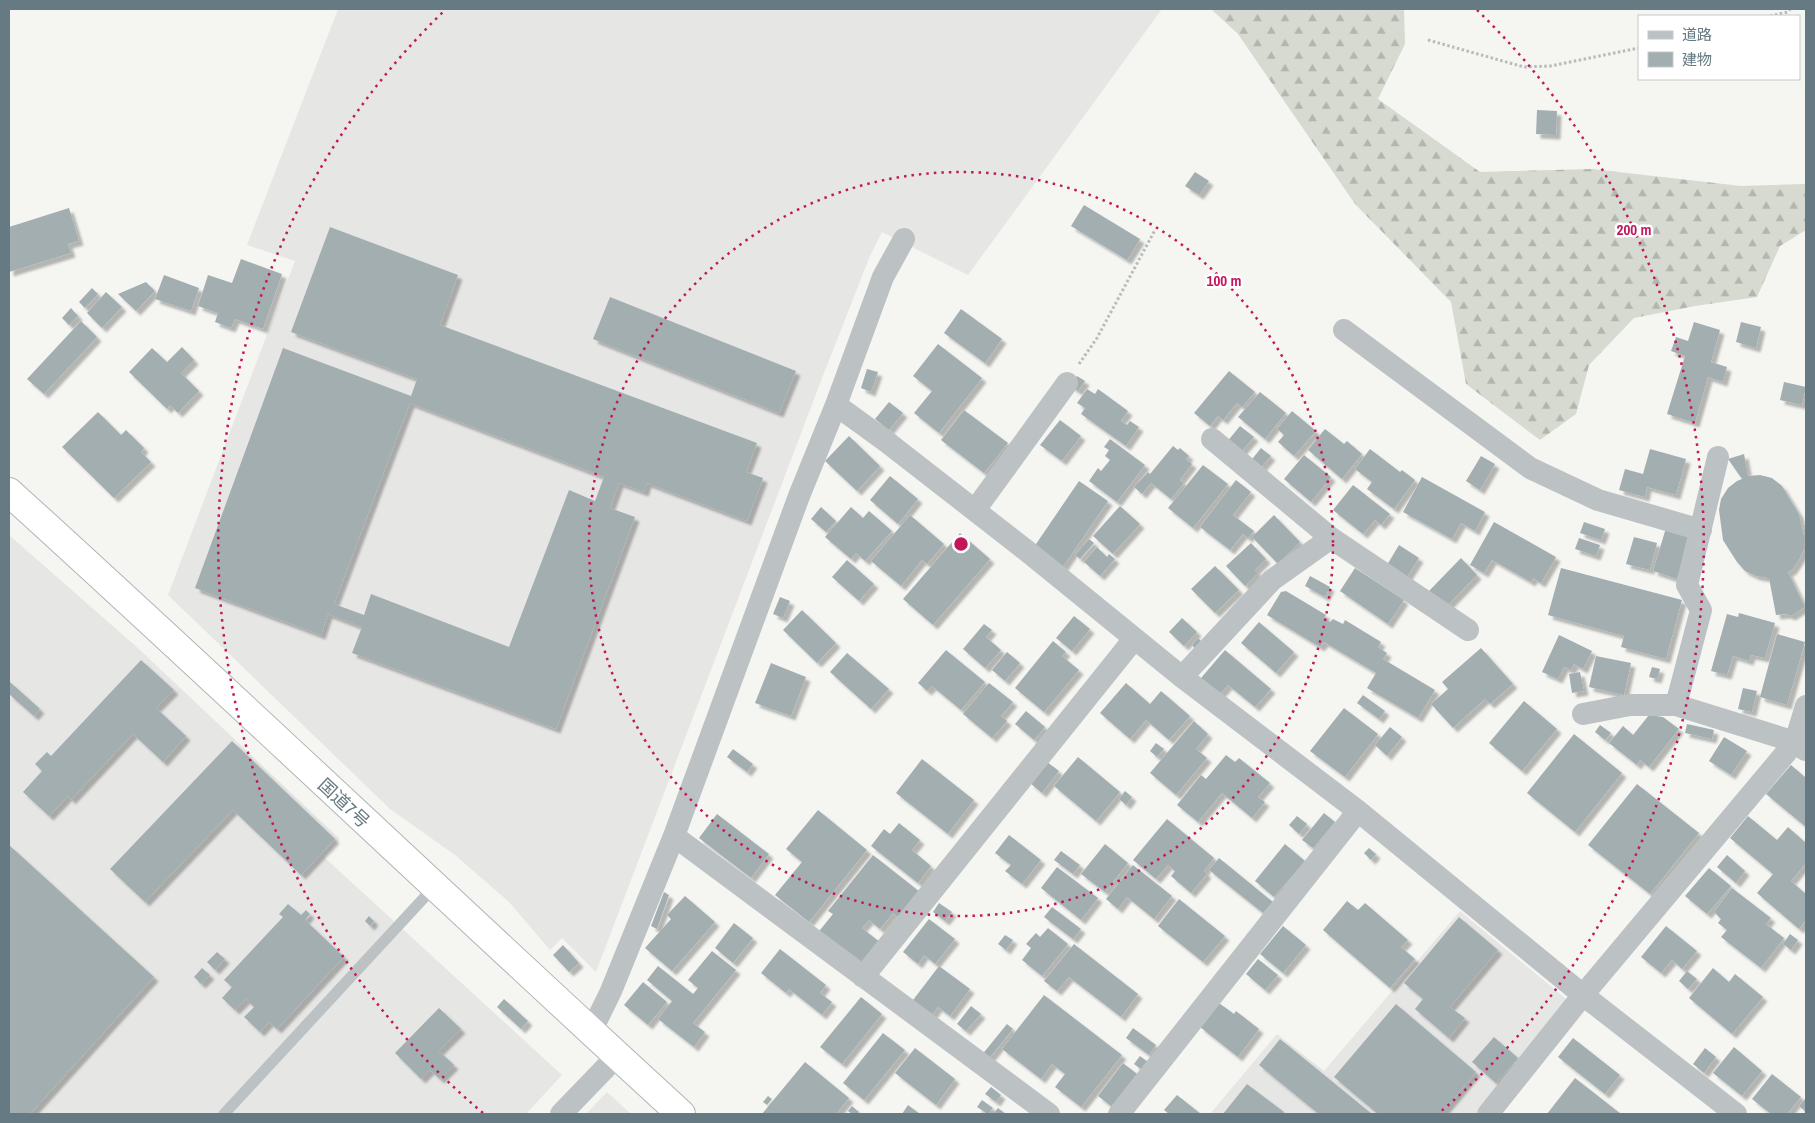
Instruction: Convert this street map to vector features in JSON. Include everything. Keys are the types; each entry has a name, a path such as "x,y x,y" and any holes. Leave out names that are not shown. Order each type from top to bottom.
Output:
{"highway":[{"name":"国道7号","path":"9,492 116,588 434,888 681,1114"}],"street":[{"path":"591,1032 611,991 674,836 799,496 836,406 883,277 904,239"},
{"path":"1344,330 1530,468 1598,500 1701,530"},
{"path":"975,510 1067,383"},
{"path":"836,406 887,442 975,510 1182,677 1358,811 1583,995 1736,1114"},
{"path":"1212,439 1331,538 1468,630"},
{"path":"1676,705 1702,610 1688,585 1718,457"},
{"path":"1182,677 1272,580 1331,538"},
{"path":"863,977 1134,639"},
{"path":"1583,714 1630,705 1676,705 1801,746"},
{"path":"1488,1114 1583,995 1801,746 1806,706"},
{"path":"1119,1114 1358,811"},
{"path":"674,836 1049,1114"},
{"path":"560,1114 617,1056"}],"lane":[{"path":"224,1114 434,888"}],"path":[{"path":"1774,15 1788,12 1790,9"},
{"path":"1428,40 1524,67 1550,66 1638,48"},
{"path":"1067,383 1097,338 1155,230"}],"shaded area":[{"path":"338,9 1162,9 968,275 882,232 870,256 824,373 596,972 562,938 550,950 509,902 455,855 390,809 168,595 295,261 247,245"},
{"path":"9,535 139,649 340,839 324,857 562,1075 526,1114 9,1114"},
{"path":"1460,911 1571,1003 1481,1114 1210,1114 1277,1034 1324,1071"},
{"path":"607,1092 631,1114 586,1114"}],"green space":[{"path":"1211,9 1404,9 1405,44 1378,99 1480,172 1592,169 1741,186 1806,184 1806,230 1780,246 1757,297 1695,306 1634,318 1589,365 1576,414 1540,440 1466,384 1451,302 1355,204 1238,34"}],"building":[{"path":"1537,110 1557,111 1556,135 1536,134"},
{"path":"1195,172 1209,181 1199,195 1185,186"},
{"path":"1084,205 1140,239 1127,260 1071,226"},
{"path":"69,208 79,241 68,244 71,253 9,272 9,227"},
{"path":"330,227 458,275 440,325 757,443 746,472 763,478 747,521 647,483 644,492 619,483 610,508 635,517 556,729 352,653 362,627 328,614 321,635 195,588 283,348 411,396 417,379 291,332","holes":["410,403 604,477 595,501 569,490 509,647 371,594 364,615 334,604"]},
{"path":"241,259 282,274 263,329 235,319 231,328 215,322 218,313 198,306 208,275 232,283"},
{"path":"164,275 199,288 191,311 155,299"},
{"path":"146,282 155,291 136,311 118,294"},
{"path":"92,288 98,294 85,308 79,302"},
{"path":"106,292 122,307 102,328 87,313"},
{"path":"610,297 796,371 779,413 593,339"},
{"path":"71,308 78,316 69,325 62,318"},
{"path":"961,309 1002,339 985,363 944,333"},
{"path":"81,321 97,337 44,394 27,379"},
{"path":"1694,322 1720,330 1711,362 1727,367 1723,382 1708,377 1695,423 1667,414 1685,356 1671,351 1676,337 1688,341"},
{"path":"1741,322 1761,327 1756,348 1736,342"},
{"path":"938,344 982,378 939,433 914,413 932,391 913,376"},
{"path":"182,347 194,360 181,373 199,391 178,413 170,405 167,409 129,372 152,348 167,362"},
{"path":"867,369 878,372 871,392 861,388"},
{"path":"1229,371 1255,392 1242,407 1237,403 1223,420 1218,416 1210,426 1194,413"},
{"path":"1077,376 1085,381 1078,391 1070,386"},
{"path":"1784,382 1806,387 1802,405 1780,400"},
{"path":"1087,389 1095,394 1098,389 1128,411 1121,421 1127,425 1130,421 1139,427 1126,446 1081,414 1085,408 1077,403"},
{"path":"1260,392 1286,413 1265,439 1238,417"},
{"path":"889,402 903,413 889,430 875,419"},
{"path":"964,410 1008,443 984,473 941,440"},
{"path":"1292,411 1316,431 1294,456 1278,442 1284,435 1277,429"},
{"path":"98,412 121,435 126,430 144,448 141,452 151,462 114,498 62,447"},
{"path":"1060,420 1081,436 1062,461 1040,445"},
{"path":"1240,426 1254,437 1239,454 1226,443"},
{"path":"1325,429 1344,444 1347,441 1362,454 1342,479 1308,450"},
{"path":"849,436 880,466 857,491 825,461"},
{"path":"1110,439 1145,465 1117,502 1089,481 1098,468 1101,471 1110,460 1105,456 1109,450 1104,447"},
{"path":"1173,446 1178,450 1180,448 1189,456 1186,459 1192,464 1180,480 1184,483 1171,499 1151,483 1142,494 1134,487 1148,472 1150,474"},
{"path":"1261,448 1271,456 1258,471 1249,463"},
{"path":"1370,449 1400,472 1402,470 1415,480 1394,509 1367,489 1372,482 1355,469"},
{"path":"1650,449 1686,459 1676,495 1647,487 1645,497 1619,490 1625,469 1643,474"},
{"path":"1744,454 1748,476 1760,475 1772,478 1782,486 1799,514 1804,536 1804,549 1792,570 1788,572 1805,607 1791,616 1786,614 1776,615 1769,578 1756,576 1745,571 1723,540 1719,510 1721,499 1728,488 1742,479 1728,459"},
{"path":"1304,455 1331,477 1311,502 1284,479"},
{"path":"1481,456 1495,464 1480,490 1466,481"},
{"path":"1203,465 1228,484 1193,528 1168,508"},
{"path":"890,476 918,499 898,524 870,500"},
{"path":"1422,477 1485,512 1475,531 1461,523 1452,539 1403,512"},
{"path":"1236,480 1251,492 1233,515 1254,531 1248,538 1243,534 1230,550 1200,527"},
{"path":"1079,481 1108,501 1063,567 1034,547"},
{"path":"1353,485 1390,514 1381,525 1375,520 1363,534 1333,510"},
{"path":"1120,506 1140,524 1113,554 1093,536"},
{"path":"821,507 836,521 826,532 811,519"},
{"path":"851,507 863,518 869,511 892,531 865,561 856,553 851,559 825,537"},
{"path":"910,515 944,544 927,564 922,560 901,586 871,561"},
{"path":"1274,515 1300,542 1278,564 1252,537"},
{"path":"1494,522 1556,557 1541,583 1533,578 1531,582 1492,560 1484,573 1470,565"},
{"path":"1584,522 1605,529 1601,540 1580,533"},
{"path":"1666,528 1691,536 1677,579 1653,571"},
{"path":"960,533 990,559 933,625 903,599"},
{"path":"1634,537 1657,543 1650,570 1626,564"},
{"path":"1579,538 1600,545 1596,556 1575,549"},
{"path":"1089,539 1094,543 1080,559 1075,555"},
{"path":"1251,543 1266,559 1255,570 1258,573 1245,586 1226,566"},
{"path":"1399,545 1419,558 1407,577 1387,565"},
{"path":"1097,547 1107,557 1109,554 1115,559 1100,576 1084,562"},
{"path":"1461,558 1477,575 1446,607 1429,591"},
{"path":"847,560 874,584 859,601 832,577"},
{"path":"1215,566 1239,590 1215,613 1191,589"},
{"path":"1355,568 1404,600 1388,624 1340,591"},
{"path":"1561,568 1682,600 1666,659 1621,647 1624,636 1548,615"},
{"path":"1310,576 1330,587 1325,597 1305,586"},
{"path":"1286,591 1326,615 1324,618 1330,622 1333,619 1343,624 1345,620 1381,642 1378,647 1387,653 1383,659 1435,690 1418,718 1367,688 1376,673 1324,642 1320,647 1267,615 1281,592"},
{"path":"780,597 790,601 783,618 773,614"},
{"path":"802,610 836,643 817,663 783,630"},
{"path":"1739,613 1775,623 1765,658 1751,655 1749,661 1733,656 1727,675 1711,671 1727,614 1738,617"},
{"path":"1074,616 1090,629 1072,651 1056,638"},
{"path":"1182,618 1197,632 1184,646 1169,632"},
{"path":"1259,622 1294,652 1276,673 1241,643"},
{"path":"984,624 992,630 986,637 1001,650 985,668 963,649"},
{"path":"1777,634 1805,642 1787,705 1760,697"},
{"path":"1559,635 1592,651 1583,669 1574,664 1571,670 1564,667 1558,679 1542,672"},
{"path":"1198,638 1203,643 1196,650 1192,645"},
{"path":"1053,641 1066,652 1062,656 1079,670 1044,712 1015,688"},
{"path":"1481,648 1513,684 1490,704 1485,699 1453,728 1431,704 1448,689 1442,682"},
{"path":"946,650 985,682 961,710 932,686 927,691 918,683"},
{"path":"1225,650 1271,689 1255,707 1228,685 1220,694 1201,678"},
{"path":"1007,652 1020,663 1005,681 992,670"},
{"path":"847,653 889,689 871,709 830,672"},
{"path":"1596,656 1631,663 1624,695 1589,687"},
{"path":"141,660 174,690 156,708 186,736 163,762 133,734 71,800 68,796 49,816 23,792 42,771 35,764 47,752 51,756"},
{"path":"771,663 806,677 791,716 755,703"},
{"path":"1652,667 1660,669 1657,679 1649,677"},
{"path":"1580,672 1584,691 1572,693 1569,674"},
{"path":"10,682 40,709 34,716 9,694"},
{"path":"989,683 1013,702 1001,716 1007,721 992,738 963,714"},
{"path":"1126,683 1150,704 1161,691 1190,716 1169,740 1146,720 1130,739 1100,713"},
{"path":"1743,688 1757,691 1752,712 1738,709"},
{"path":"1363,695 1385,711 1379,719 1357,703"},
{"path":"1524,701 1557,729 1522,771 1489,743"},
{"path":"1344,708 1378,734 1345,777 1310,751"},
{"path":"1026,711 1045,727 1034,740 1015,724"},
{"path":"1649,715 1663,717 1679,729 1649,767 1640,760 1637,765 1609,743 1623,726 1633,735"},
{"path":"1194,721 1208,734 1196,749 1207,758 1176,795 1150,773"},
{"path":"1687,724 1714,730 1712,739 1685,733"},
{"path":"1600,725 1611,733 1605,740 1595,732"},
{"path":"1390,727 1402,737 1387,756 1375,745"},
{"path":"1574,734 1622,773 1575,832 1527,793"},
{"path":"1724,737 1747,751 1731,775 1709,761"},
{"path":"232,741 335,839 301,875 233,810 145,902 110,869"},
{"path":"1156,743 1164,749 1157,757 1150,751"},
{"path":"733,749 753,764 747,772 727,757"},
{"path":"1226,755 1235,762 1239,758 1270,783 1258,797 1265,802 1252,818 1222,793 1198,822 1177,805 1201,775 1206,779"},
{"path":"1078,757 1120,792 1096,821 1054,786"},
{"path":"922,759 974,800 948,834 896,793"},
{"path":"1047,762 1059,771 1042,793 1030,783"},
{"path":"1791,765 1806,778 1806,827 1766,794"},
{"path":"1637,784 1699,833 1650,894 1588,845"},
{"path":"1125,791 1132,797 1126,805 1119,799"},
{"path":"818,810 867,850 809,922 775,895 802,862 786,849"},
{"path":"1324,813 1335,822 1313,848 1302,840"},
{"path":"717,814 769,854 751,878 699,838"},
{"path":"1297,816 1307,824 1299,834 1289,825"},
{"path":"1748,816 1777,840 1788,827 1806,843 1806,863 1791,881 1806,894 1806,920 1799,929 1757,893 1773,874 1730,838"},
{"path":"1167,819 1214,858 1204,871 1207,874 1191,893 1171,876 1175,871 1168,865 1156,879 1133,860"},
{"path":"899,823 920,840 912,850 931,866 918,883 871,846 884,829 890,834"},
{"path":"1009,835 1041,860 1022,884 1005,871 1011,865 995,853"},
{"path":"1105,844 1128,863 1105,892 1081,874"},
{"path":"1285,844 1305,861 1274,897 1255,881"},
{"path":"9,845 154,977 30,1114 9,1114"},
{"path":"1369,848 1376,854 1371,860 1364,853"},
{"path":"1061,851 1080,865 1073,874 1054,860"},
{"path":"873,855 920,892 899,918 893,913 880,929 869,920 862,928 881,943 860,969 816,935 833,914 828,911"},
{"path":"1727,855 1745,871 1736,883 1717,867"},
{"path":"1219,858 1273,902 1263,913 1209,870"},
{"path":"1133,865 1172,896 1154,919 1127,897 1118,909 1106,899"},
{"path":"1057,867 1098,898 1081,920 1041,888"},
{"path":"1709,868 1731,886 1707,914 1685,896"},
{"path":"1732,888 1771,918 1766,924 1784,938 1761,968 1721,937 1727,930 1718,923 1721,919 1714,912"},
{"path":"664,892 669,895 657,929 651,926"},
{"path":"685,896 715,922 672,971 645,948 671,919 667,915"},
{"path":"1179,899 1225,936 1203,962 1158,926"},
{"path":"1347,901 1358,910 1365,903 1408,940 1401,947 1415,959 1390,988 1323,930"},
{"path":"939,903 952,912 945,921 933,912"},
{"path":"288,904 301,915 306,910 310,914 305,920 344,957 277,1029 269,1022 260,1032 244,1017 254,1007 246,999 235,1010 222,998 232,987 224,980 283,917 279,914"},
{"path":"1052,907 1081,929 1073,939 1044,917"},
{"path":"369,916 374,921 370,926 365,921"},
{"path":"1459,917 1498,950 1450,1007 1465,1018 1449,1038 1415,1009 1423,999 1404,983"},
{"path":"929,919 955,939 935,964 924,955 918,964 903,952"},
{"path":"734,923 753,938 733,963 715,948"},
{"path":"1283,926 1306,945 1283,973 1260,954"},
{"path":"1666,926 1697,951 1682,969 1672,960 1661,973 1641,957"},
{"path":"1048,928 1068,944 1042,976 1022,960 1031,948 1026,944 1036,933 1040,937"},
{"path":"1790,934 1798,940 1791,950 1783,944"},
{"path":"1005,935 1013,940 1006,950 998,944"},
{"path":"1074,944 1138,994 1121,1017 1069,977 1057,991 1044,981"},
{"path":"563,945 579,963 569,972 553,955"},
{"path":"780,949 826,985 820,993 832,1002 822,1015 789,989 786,993 761,973"},
{"path":"712,951 736,970 693,1023 705,1032 694,1047 658,1019 672,1001 647,980 658,966 693,994 698,988 688,980"},
{"path":"217,952 225,959 215,970 207,962"},
{"path":"1258,959 1278,975 1265,990 1246,974"},
{"path":"939,966 970,989 950,1016 938,1007 929,1019 910,1004"},
{"path":"202,968 210,975 201,984 194,977"},
{"path":"1713,968 1729,982 1735,974 1763,997 1732,1034 1689,998"},
{"path":"1687,971 1697,979 1688,989 1679,981"},
{"path":"643,982 667,1002 648,1025 624,1005"},
{"path":"1044,995 1122,1055 1081,1107 1055,1087 1065,1074 1052,1064 1041,1079 1002,1049"},
{"path":"861,997 882,1014 842,1064 820,1047"},
{"path":"504,999 528,1021 521,1029 497,1007"},
{"path":"1219,1003 1234,1014 1236,1011 1259,1029 1238,1057 1200,1027"},
{"path":"1396,1004 1476,1072 1441,1114 1378,1114 1334,1077"},
{"path":"971,1006 981,1014 966,1031 957,1024"},
{"path":"439,1008 461,1029 439,1051 454,1065 440,1079 430,1070 421,1079 395,1053"},
{"path":"1007,1024 1013,1029 987,1061 981,1056"},
{"path":"1133,1028 1156,1045 1149,1055 1126,1038"},
{"path":"883,1033 905,1050 864,1100 843,1083"},
{"path":"1494,1037 1518,1058 1496,1083 1472,1062"},
{"path":"1573,1038 1620,1075 1605,1094 1558,1057"},
{"path":"1280,1039 1372,1114 1319,1114 1259,1065"},
{"path":"1734,1047 1762,1071 1742,1096 1713,1073"},
{"path":"915,1048 955,1079 936,1105 895,1073"},
{"path":"1705,1048 1716,1057 1704,1073 1693,1064"},
{"path":"1140,1056 1148,1062 1142,1070 1134,1064"},
{"path":"805,1062 849,1098 836,1114 762,1114"},
{"path":"1123,1063 1141,1077 1115,1109 1098,1096"},
{"path":"1772,1074 1801,1097 1787,1114 1771,1114 1752,1099"},
{"path":"1575,1078 1621,1114 1547,1114"},
{"path":"1247,1084 1284,1112 1282,1114 1223,1114"},
{"path":"991,1087 1001,1095 996,1102 985,1094"},
{"path":"1177,1095 1201,1114 1169,1114 1164,1110"},
{"path":"768,1096 772,1099 767,1105 763,1102"},
{"path":"1806,1098 1806,1112 1799,1106"},
{"path":"982,1100 993,1108 988,1114 977,1107"},
{"path":"908,1105 920,1114 902,1114"},
{"path":"852,1106 859,1112 857,1114 852,1114 848,1111"},
{"path":"998,1108 1006,1114 993,1114"}]}
